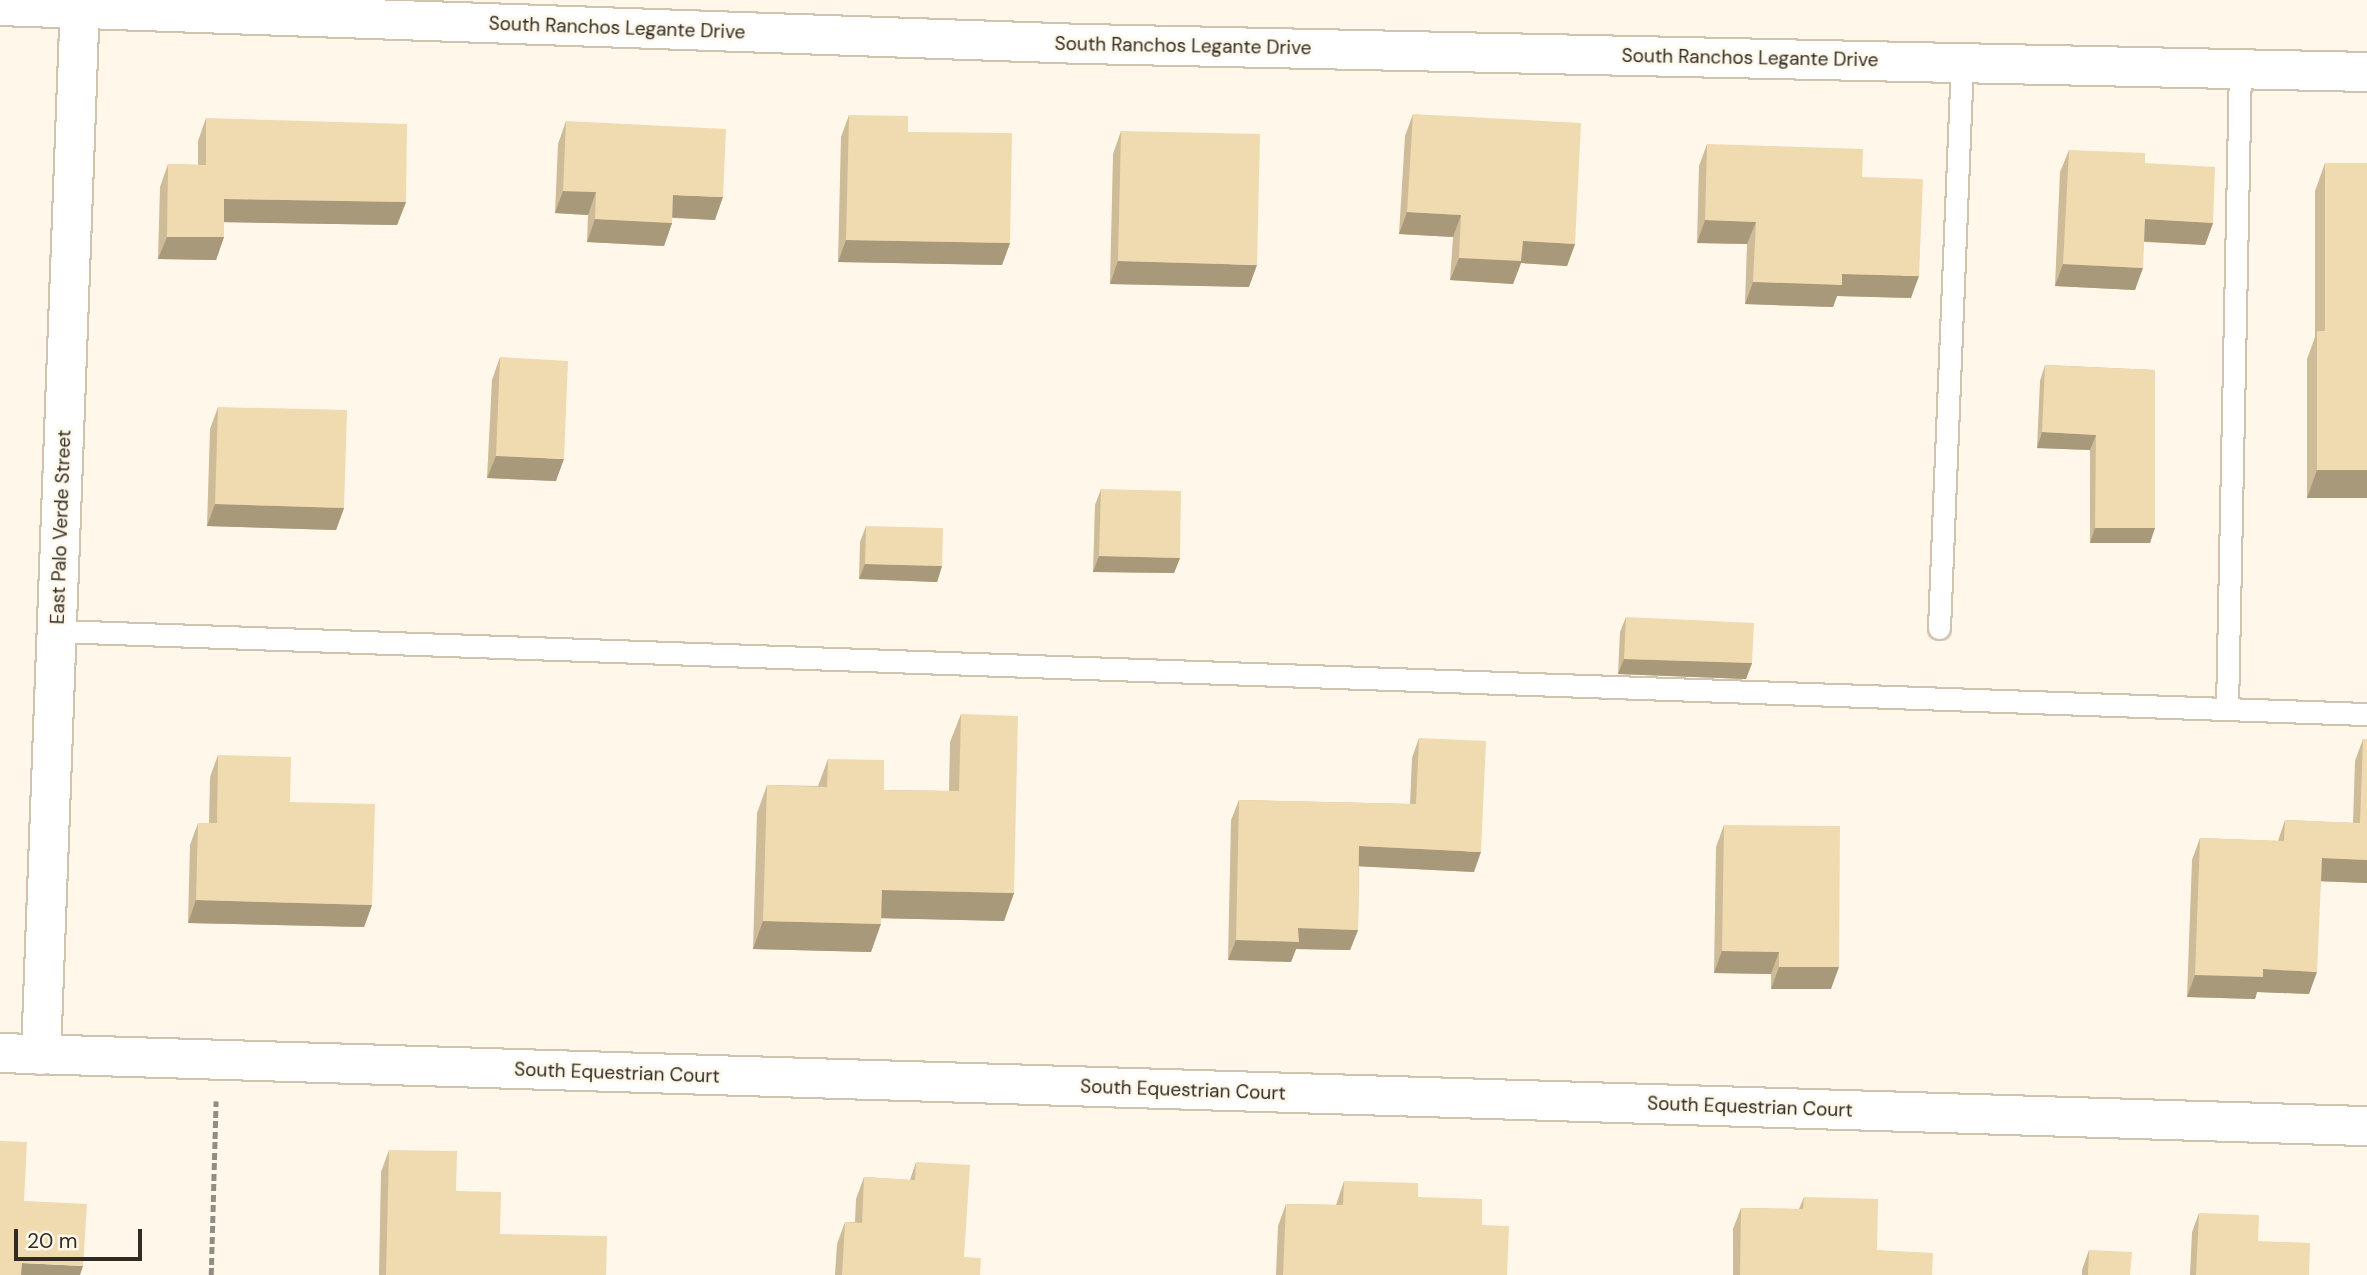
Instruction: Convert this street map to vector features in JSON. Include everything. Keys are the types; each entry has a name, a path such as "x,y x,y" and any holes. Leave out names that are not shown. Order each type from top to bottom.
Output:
{"street":[{"name":"South Ranchos Legante Drive","path":"0,6 80,5 1071,44 2367,72"},
{"name":"East Palo Verde Street","path":"41,1055 80,5"},
{"name":"South Equestrian Court","path":"0,1053 2367,1126"}],"lane":[{"path":"1939,628 1962,62"},
{"path":"2227,709 2240,69"},
{"path":"57,631 2367,714"}],"path":[{"path":"211,1275 217,1061"}],"building":[{"path":"1413,114 1581,123 1575,244 1523,241 1521,261 1459,258 1461,215 1407,212"},
{"path":"849,115 908,116 908,132 1012,133 1010,243 846,240"},
{"path":"206,118 407,124 406,202 224,199 224,237 167,237 168,164 206,165"},
{"path":"566,121 726,129 723,197 673,195 672,223 595,219 596,192 563,191"},
{"path":"1121,131 1260,134 1257,265 1118,261"},
{"path":"1707,144 1863,149 1862,177 1923,179 1919,276 1842,274 1842,285 1753,282 1756,222 1705,220"},
{"path":"2069,150 2145,153 2145,163 2215,167 2213,223 2145,219 2143,268 2063,264"},
{"path":"2325,163 2367,163 2367,470 2317,470 2317,331 2325,331"},
{"path":"500,357 568,361 564,459 496,456"},
{"path":"2045,365 2155,370 2155,528 2095,528 2096,435 2042,432"},
{"path":"218,407 347,410 344,508 215,504"},
{"path":"1101,489 1181,491 1180,558 1099,556"},
{"path":"866,526 943,528 942,566 865,564"},
{"path":"1626,617 1754,623 1752,663 1624,659"},
{"path":"961,714 1018,716 1014,893 882,890 881,924 763,921 767,785 827,787 828,759 884,760 884,790 959,791"},
{"path":"1419,738 1486,741 1481,852 1359,846 1358,930 1298,928 1299,942 1236,940 1239,800 1416,804"},
{"path":"2363,739 2367,739 2367,860 2322,858 2317,972 2263,969 2263,977 2195,975 2200,838 2284,841 2285,820 2360,823"},
{"path":"218,755 291,757 290,802 375,804 372,905 196,900 198,823 217,823"},
{"path":"1724,825 1840,826 1839,967 1779,967 1779,952 1722,951"},
{"path":"0,1141 27,1142 24,1201 87,1204 83,1266 22,1263 21,1275 0,1275"},
{"path":"389,1150 457,1151 456,1191 501,1192 500,1234 607,1236 606,1275 386,1275"},
{"path":"916,1162 970,1165 964,1257 981,1258 980,1275 842,1275 845,1222 862,1223 864,1177 915,1180"},
{"path":"1344,1181 1418,1183 1418,1197 1482,1199 1482,1225 1509,1226 1507,1275 1283,1275 1286,1204 1343,1205"},
{"path":"1804,1197 1878,1199 1877,1250 1933,1253 1932,1275 1740,1275 1741,1208 1803,1209"},
{"path":"2199,1213 2259,1215 2258,1241 2310,1243 2309,1275 2196,1275"},
{"path":"2089,1250 2132,1252 2130,1275 2088,1275"}]}
